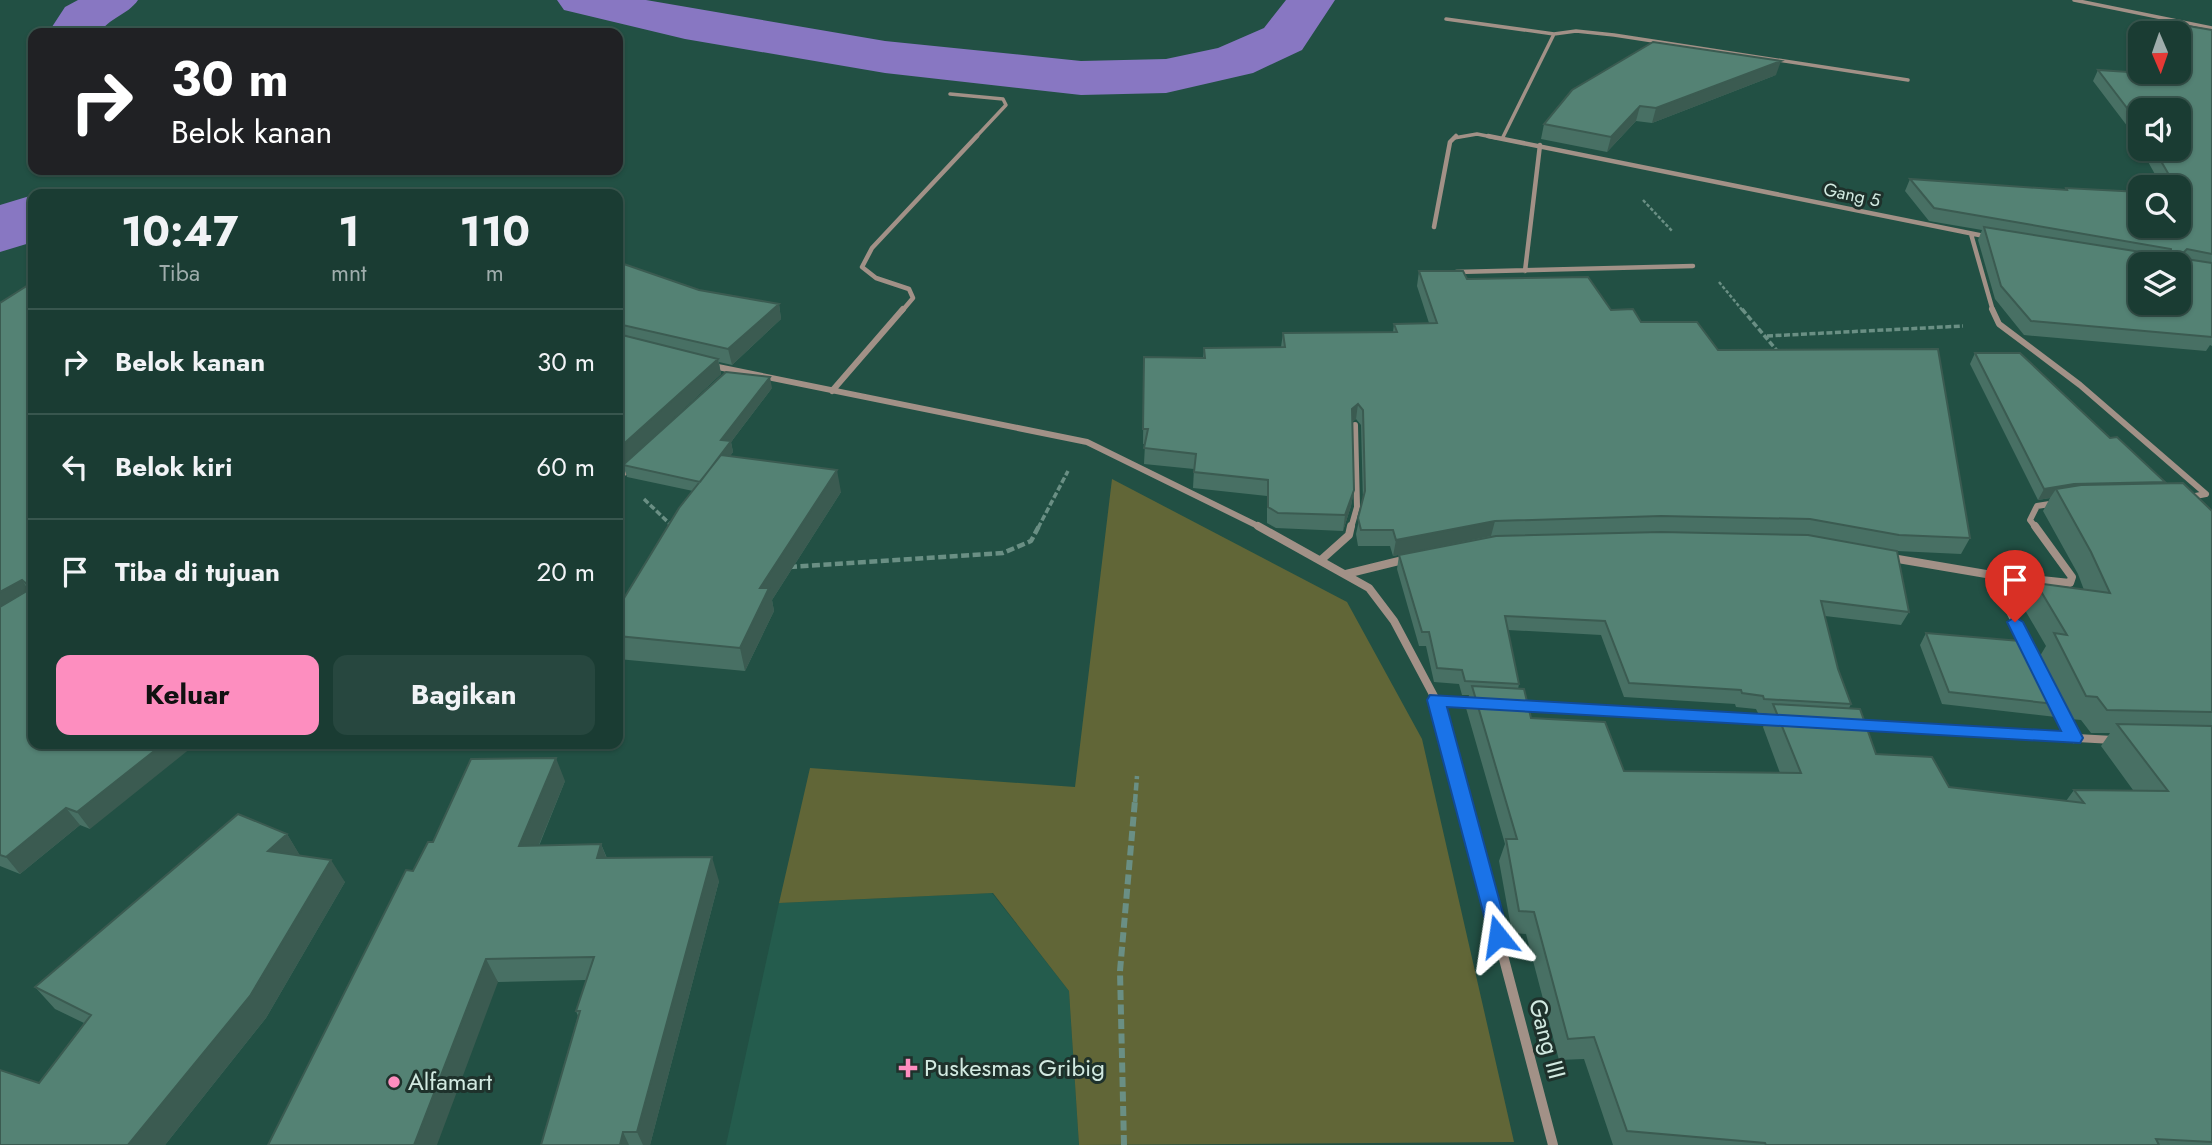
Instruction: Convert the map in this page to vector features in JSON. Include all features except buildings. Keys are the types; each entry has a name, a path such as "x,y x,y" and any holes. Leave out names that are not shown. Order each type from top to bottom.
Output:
{"street":[{"path":"2074,0 2212,28"},
{"path":"1447,19 1554,34 1576,31 1614,35 1908,80"},
{"path":"1503,137 1554,34"},
{"path":"832,391 913,298 909,289 867,273 863,264 872,248 1006,105 1003,99 950,94"},
{"name":"Gang 5","path":"1434,227 1450,142 1456,136 1467,135 1503,137 1998,238"},
{"path":"1525,271 1539,145"},
{"path":"1971,234 1991,307 1999,324 2080,385 2206,494 2200,498 2178,498"},
{"path":"1442,273 1693,266"},
{"name":"Gang III","path":"707,365 1087,442 1346,573 1382,603 1436,700 1553,1145"},
{"path":"724,380 733,371"},
{"path":"1321,560 1349,535 1357,507 1355,425"},
{"path":"623,474 635,464"},
{"path":"1884,556 1992,575 2067,584 2072,582 2067,570 2030,520 2038,506 2068,501"},
{"path":"1346,573 1412,558"},
{"path":"1992,575 2033,657"},
{"path":"2050,692 2074,738"},
{"path":"1436,700 1478,702"},
{"path":"1506,704 1783,721"},
{"path":"1852,725 2129,740"}],"path":[{"path":"1613,161 1649,208 1675,235"},
{"path":"1718,281 1783,358"},
{"path":"1767,336 1999,324"},
{"path":"783,567 1003,553 1031,541 1074,459 1127,461"},
{"path":"623,481 668,520 675,531"},
{"path":"1124,1145 1120,971 1137,776"}],"shaded area":[{"path":"1112,479 1347,602 1422,739 1514,1142 1079,1145 1069,991 993,893 779,903 810,768 1075,787"},
{"name":"Puskesmas Gribig","path":"992,893 1069,991 1079,1145 726,1145 779,903"}],"waterway":[{"path":"77,28 83,18 114,0"},
{"path":"581,0 685,24 885,57 1081,78 1166,76 1234,61 1283,39 1311,0"},
{"path":"0,231 28,218"}],"place":[{"name":"Puskesmas Gribig","path":"908,1068"},
{"name":"Alfamart","path":"394,1082"}],"route":[{"path":"1498,936 1436,700 2074,738 2015,622"}]}
